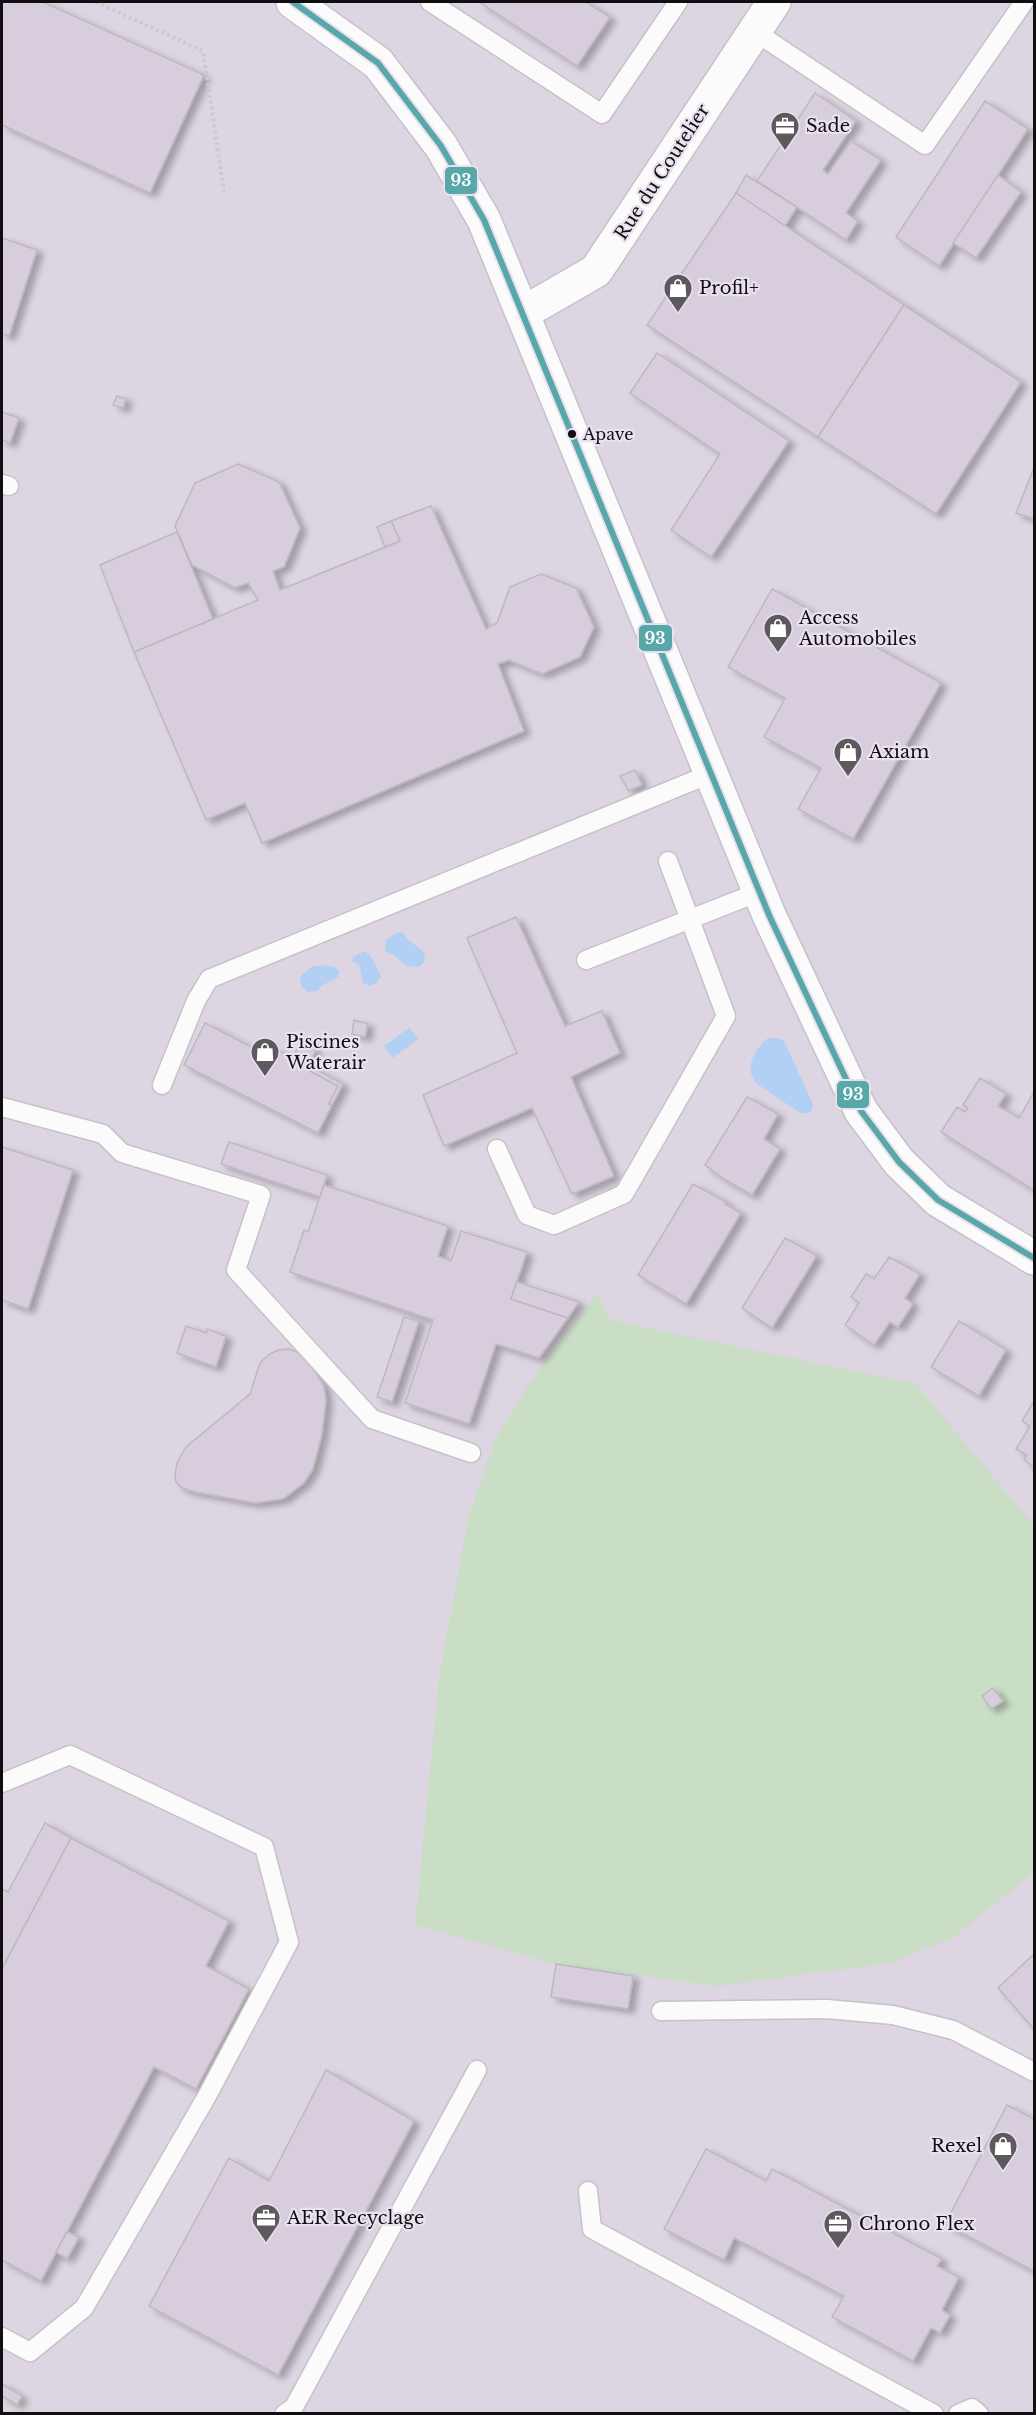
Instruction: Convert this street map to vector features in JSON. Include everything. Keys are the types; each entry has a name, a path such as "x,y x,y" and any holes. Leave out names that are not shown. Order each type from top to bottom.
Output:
{"street":[{"path":"293,2 378,63 441,146 484,220 759,892 861,1111 899,1162 938,1200 1035,1257"},
{"name":"Rue du Coutelier","path":"523,313 596,272 774,2"}],"lane":[{"path":"430,2 603,114 678,2"},
{"path":"754,31 925,145 1024,2"},
{"path":"162,1085 196,1001 208,979 710,774"},
{"path":"497,1149 528,1215 554,1225 624,1194 726,1016 668,861"},
{"path":"586,960 759,892"},
{"path":"2,1107 103,1134 122,1153 261,1195 236,1270 372,1419 471,1453"},
{"path":"2,1783 70,1755 264,1847 289,1942 207,2096 84,2308 30,2352 2,2337"},
{"path":"662,2011 827,2009 893,2015 952,2030 1035,2072"},
{"path":"284,2414 294,2407 477,2070"},
{"path":"588,2191 592,2229 934,2414"},
{"path":"958,2414 972,2408 979,2414"}],"path":[{"path":"96,2 203,51 224,192"}],"shaded area":[{"path":"2,2 1034,2 1034,2413 2,2413"}],"green space":[{"path":"597,1293 610,1320 916,1384 1034,1526 1034,1873 952,1938 890,1963 717,1986 556,1964 415,1925 439,1679 468,1518 495,1440 529,1383"}],"water":[{"path":"398,932 404,933 406,938 424,952 425,961 419,967 407,966 385,951 386,940"},
{"path":"364,951 370,955 381,976 377,983 370,986 363,983 359,964 352,961 353,957"},
{"path":"322,965 335,967 339,971 338,977 317,991 307,992 301,986 300,977 311,967"},
{"path":"409,1028 418,1039 392,1058 384,1046"},
{"path":"768,1038 784,1041 812,1102 813,1108 809,1112 800,1113 757,1084 753,1078 752,1060 758,1048"}],"building":[{"path":"2,2 43,2 204,75 150,193 2,125"},
{"path":"479,2 586,2 610,17 577,66"},
{"path":"815,93 856,121 823,170 828,174 851,141 881,160 846,213 858,221 846,240 757,181"},
{"path":"985,101 1028,129 939,266 896,237"},
{"path":"746,175 797,207 785,226 736,193"},
{"path":"998,175 1021,192 976,258 953,243"},
{"path":"736,193 904,305 818,437 647,325"},
{"path":"2,238 37,250 9,336 2,334"},
{"path":"904,305 1021,382 936,514 818,437"},
{"path":"657,353 789,441 711,557 671,530 720,454 630,393"},
{"path":"117,396 126,399 123,408 113,405"},
{"path":"2,412 19,418 10,443 2,440"},
{"path":"238,464 279,482 300,528 284,567 273,571 280,590 400,541 391,521 431,506 486,629 497,623 510,587 541,574 576,588 594,627 580,657 542,674 509,660 498,664 524,731 262,843 245,803 206,820 134,652 258,600 248,583 235,588 192,565 175,526 195,483"},
{"path":"1034,471 1034,519 1016,513"},
{"path":"391,521 400,541 385,547 377,527"},
{"path":"177,532 213,619 134,652 100,565"},
{"path":"772,589 941,683 853,839 798,809 821,768 764,737 785,698 728,667"},
{"path":"635,770 642,785 629,791 620,776"},
{"path":"516,917 565,1026 602,1011 620,1053 571,1077 614,1176 572,1194 532,1108 444,1146 423,1095 517,1053 467,938"},
{"path":"354,1020 368,1024 365,1037 352,1034"},
{"name":"Piscines Waterair","path":"205,1023 270,1057 275,1049 308,1065 306,1069 338,1086 329,1104 332,1105 318,1133 184,1065"},
{"path":"301,1042 316,1050 308,1065 293,1057"},
{"path":"308,1065 343,1084 332,1105 329,1104 338,1086 306,1069"},
{"path":"980,1078 1006,1094 998,1106 1019,1118 1034,1092 1034,1190 941,1132 957,1107 965,1112 968,1108 963,1105"},
{"path":"747,1097 778,1114 764,1139 780,1149 752,1195 705,1165"},
{"path":"229,1142 327,1175 320,1197 221,1164"},
{"path":"2,1147 73,1170 28,1309 2,1300"},
{"path":"693,1184 741,1213 686,1304 638,1275"},
{"path":"324,1185 448,1226 438,1256 451,1261 461,1231 527,1252 511,1299 568,1318 539,1358 496,1344 469,1424 405,1403 433,1320 290,1272 304,1230 308,1232"},
{"path":"785,1238 816,1257 772,1328 742,1308"},
{"path":"889,1257 920,1274 905,1298 913,1304 898,1327 890,1322 874,1345 845,1325 859,1303 851,1297 866,1274 874,1279"},
{"path":"517,1282 579,1302 568,1318 511,1299"},
{"path":"404,1317 419,1321 392,1402 377,1397"},
{"path":"959,1321 1006,1350 979,1396 931,1367"},
{"path":"186,1326 206,1333 207,1329 226,1336 216,1367 177,1353"},
{"path":"289,1349 308,1360 324,1386 326,1401 322,1434 313,1469 304,1483 283,1499 255,1503 182,1488 176,1482 175,1474 177,1463 186,1447 250,1394 260,1363 268,1355 278,1350"},
{"path":"1034,1401 1034,1467 1024,1460 1027,1455 1016,1449 1030,1426 1022,1421"},
{"path":"993,1688 1003,1701 991,1709 982,1696"},
{"path":"45,1823 71,1838 2,1969 2,1889 8,1892"},
{"path":"71,1838 229,1921 206,1966 249,1989 196,2089 154,2067 41,2281 2,2260 2,1969"},
{"path":"1034,1954 1034,2029 998,1988"},
{"path":"556,1964 633,1976 628,2009 551,1997"},
{"name":"AER Recyclage","path":"326,2070 414,2121 278,2375 149,2306 229,2158 269,2181"},
{"name":"Rexel","path":"1007,2105 1034,2119 1034,2271 945,2224"},
{"name":"Chrono Flex","path":"706,2149 766,2181 772,2169 942,2259 937,2266 959,2277 942,2310 950,2315 940,2333 931,2328 913,2361 832,2317 844,2296 734,2238 724,2260 664,2229"},
{"path":"67,2232 79,2237 67,2259 56,2252"},
{"path":"2,2384 22,2396 17,2405 2,2396"}],"transit line":[{"name":"93","path":"293,2 378,63 441,146 484,220 769,915 861,1111 899,1162 938,1200 1034,1258"}],"place":[{"name":"Sade","path":"785,152"},
{"name":"Profil+","path":"678,314"},
{"name":"Apave","path":"572,434"},
{"name":"Access Automobiles","path":"778,654"},
{"name":"Axiam","path":"848,778"},
{"name":"Piscines Waterair","path":"265,1078"},
{"name":"Rexel","path":"1003,2172"},
{"name":"AER Recyclage","path":"266,2244"},
{"name":"Chrono Flex","path":"838,2250"}]}
